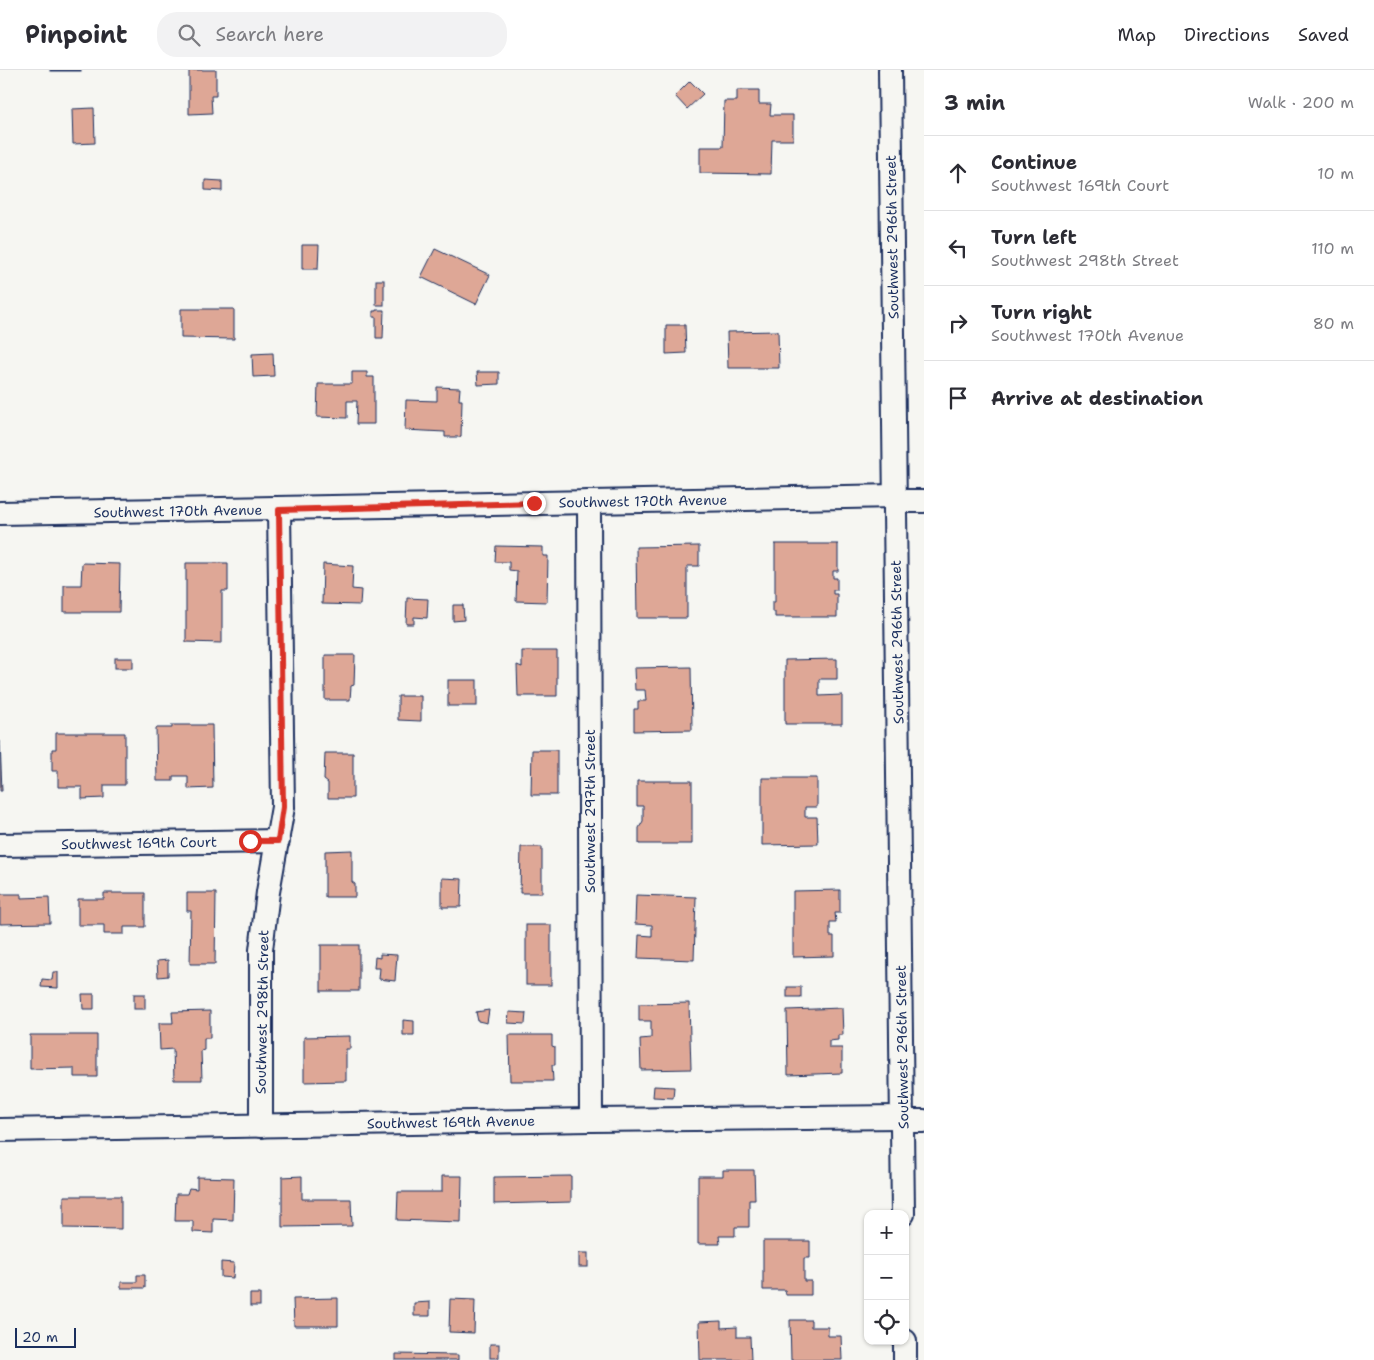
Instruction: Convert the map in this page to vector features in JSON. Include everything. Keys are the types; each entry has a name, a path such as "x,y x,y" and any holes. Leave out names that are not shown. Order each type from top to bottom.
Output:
{"street":[{"name":"Southwest 296th Street","path":"890,70 896,499 910,1120 904,1210"},
{"name":"Southwest 170th Avenue","path":"0,513 279,510 589,502 896,499 924,501"},
{"name":"Southwest 297th Street","path":"589,502 591,1120"},
{"name":"Southwest 298th Street","path":"260,1126 260,950 283,807 279,510"},
{"name":"Southwest 169th Court","path":"0,845 278,841"},
{"name":"Southwest 169th Avenue","path":"0,1130 591,1120 910,1120"},
{"path":"905,1345 905,1360"}],"building":[{"path":"81,70 81,71 50,71"},
{"path":"189,70 216,70 216,96 211,96 212,113 189,114"},
{"path":"690,81 703,94 687,109 675,96"},
{"path":"737,90 759,90 759,104 771,104 770,115 793,115 793,140 772,140 771,174 700,173 700,147 723,147 724,101 737,101"},
{"path":"94,108 95,143 73,144 72,109"},
{"path":"205,180 222,181 222,191 205,190"},
{"path":"302,245 319,245 318,269 302,269"},
{"path":"435,249 490,275 476,304 421,277"},
{"path":"376,280 384,280 384,305 376,305"},
{"path":"181,309 234,309 234,339 181,338"},
{"path":"384,310 383,338 376,338 376,317 373,317 373,311"},
{"path":"666,325 685,325 686,353 666,354"},
{"path":"778,331 779,368 728,368 727,332"},
{"path":"273,353 274,376 253,377 252,354"},
{"path":"352,372 367,372 367,377 374,377 374,424 356,424 357,401 347,401 347,418 317,417 318,384 352,384"},
{"path":"477,372 499,372 499,384 478,385"},
{"path":"437,387 460,388 459,400 462,400 461,437 445,437 445,432 405,430 406,400 437,401"},
{"path":"775,544 838,544 838,571 833,571 833,578 837,578 837,590 833,590 833,594 837,594 837,617 775,617 775,612 772,612 772,602 775,602"},
{"path":"496,546 543,547 543,556 548,556 547,602 516,601 517,571 509,570 509,562 495,562"},
{"path":"699,546 699,566 687,566 687,618 637,618 636,547"},
{"path":"82,563 120,564 119,612 64,612 64,585 81,585"},
{"path":"186,563 228,563 228,591 222,591 222,643 186,642"},
{"path":"323,564 353,566 352,589 361,590 360,605 322,604"},
{"path":"407,598 428,599 427,618 414,617 414,624 406,624"},
{"path":"453,605 463,605 464,620 453,621"},
{"path":"522,651 557,651 557,696 518,696 517,665 522,667"},
{"path":"325,655 355,655 354,685 351,686 350,700 325,700"},
{"path":"115,658 133,658 133,668 115,668"},
{"path":"837,659 837,679 819,679 819,696 842,695 842,724 785,724 785,660"},
{"path":"691,667 692,730 634,731 634,709 638,709 638,701 646,701 645,690 635,690 634,668"},
{"path":"448,680 477,680 477,706 448,706"},
{"path":"398,696 421,696 421,721 398,720"},
{"path":"172,725 212,725 213,788 188,789 188,776 173,776 173,781 157,781 156,728 172,728"},
{"path":"56,733 125,733 125,785 104,785 104,798 82,799 82,787 58,787 58,771 52,771 52,749 56,749"},
{"path":"0,741 2,791 0,791"},
{"path":"532,750 557,750 557,795 531,795"},
{"path":"325,753 353,753 353,798 328,798 328,783 324,780"},
{"path":"762,778 817,778 817,807 805,807 805,817 817,817 818,844 762,845"},
{"path":"637,781 692,781 692,844 639,844 639,828 643,821 643,806 637,806"},
{"path":"521,847 542,847 542,893 520,893"},
{"path":"352,850 352,882 355,884 355,897 325,897 325,851"},
{"path":"442,878 462,879 461,907 442,907"},
{"path":"840,890 840,913 835,913 836,922 830,922 830,936 834,936 834,956 793,957 793,891"},
{"path":"104,893 145,893 145,927 124,927 124,934 104,934 104,925 78,925 78,899 104,899"},
{"path":"187,893 216,893 215,964 190,964 191,911 187,911"},
{"path":"0,894 21,894 21,898 49,897 50,923 0,924"},
{"path":"636,895 696,897 694,960 638,958 639,935 652,936 652,925 635,924"},
{"path":"526,925 551,925 551,985 526,985"},
{"path":"321,945 359,945 359,991 321,991"},
{"path":"380,954 397,955 395,981 379,979 380,968 374,968 375,957 380,958"},
{"path":"168,960 168,976 158,977 157,961"},
{"path":"53,972 58,972 58,988 41,987 42,979 52,980"},
{"path":"787,987 801,987 801,997 787,997"},
{"path":"82,994 94,994 94,1009 83,1009"},
{"path":"134,994 145,994 145,1009 134,1009"},
{"path":"689,1003 691,1069 641,1070 640,1039 651,1038 651,1021 639,1021 639,1004"},
{"path":"842,1008 843,1035 838,1035 838,1040 829,1041 829,1048 842,1048 842,1073 788,1075 787,1010"},
{"path":"489,1010 487,1023 478,1021 476,1012"},
{"path":"210,1011 210,1038 204,1038 204,1050 201,1051 202,1080 174,1080 173,1049 160,1050 159,1023 173,1023 172,1012"},
{"path":"509,1012 526,1013 525,1024 508,1023"},
{"path":"403,1020 414,1021 414,1035 403,1035"},
{"path":"30,1035 97,1035 97,1077 74,1077 74,1068 30,1069"},
{"path":"509,1035 552,1035 552,1046 555,1047 555,1065 552,1065 553,1081 510,1081"},
{"path":"350,1036 350,1049 346,1049 346,1081 304,1082 304,1037"},
{"path":"654,1086 674,1087 673,1098 653,1097"},
{"path":"723,1170 754,1170 755,1200 749,1200 749,1227 735,1227 735,1236 719,1236 720,1244 698,1244 698,1176 723,1176"},
{"path":"302,1176 302,1199 351,1199 352,1226 282,1227 282,1177"},
{"path":"442,1176 462,1176 461,1222 397,1220 398,1192 442,1192"},
{"path":"571,1176 571,1202 494,1204 494,1177"},
{"path":"197,1177 234,1178 233,1220 213,1219 213,1233 193,1232 193,1221 175,1221 176,1194 187,1194 189,1188 197,1189"},
{"path":"64,1196 121,1196 121,1229 64,1228"},
{"path":"763,1241 810,1241 810,1258 804,1258 804,1281 811,1281 811,1295 786,1295 785,1290 763,1290"},
{"path":"579,1253 588,1253 588,1267 579,1267"},
{"path":"221,1262 234,1263 233,1278 221,1277"},
{"path":"137,1275 145,1275 145,1288 121,1288 121,1282 137,1282"},
{"path":"250,1294 260,1294 260,1306 250,1306"},
{"path":"338,1298 338,1326 294,1326 293,1299"},
{"path":"450,1299 475,1300 474,1333 449,1332"},
{"path":"430,1302 430,1316 414,1316 414,1303"},
{"path":"790,1320 811,1320 811,1327 828,1327 828,1336 841,1336 842,1360 791,1360"},
{"path":"721,1321 721,1328 737,1327 737,1337 750,1337 751,1360 700,1360 699,1322"},
{"path":"490,1344 499,1344 499,1358 490,1358"},
{"path":"396,1354 458,1355 458,1360 396,1360"}],"route":[{"path":"250,841 278,841 283,807 279,510 534,503"}]}
